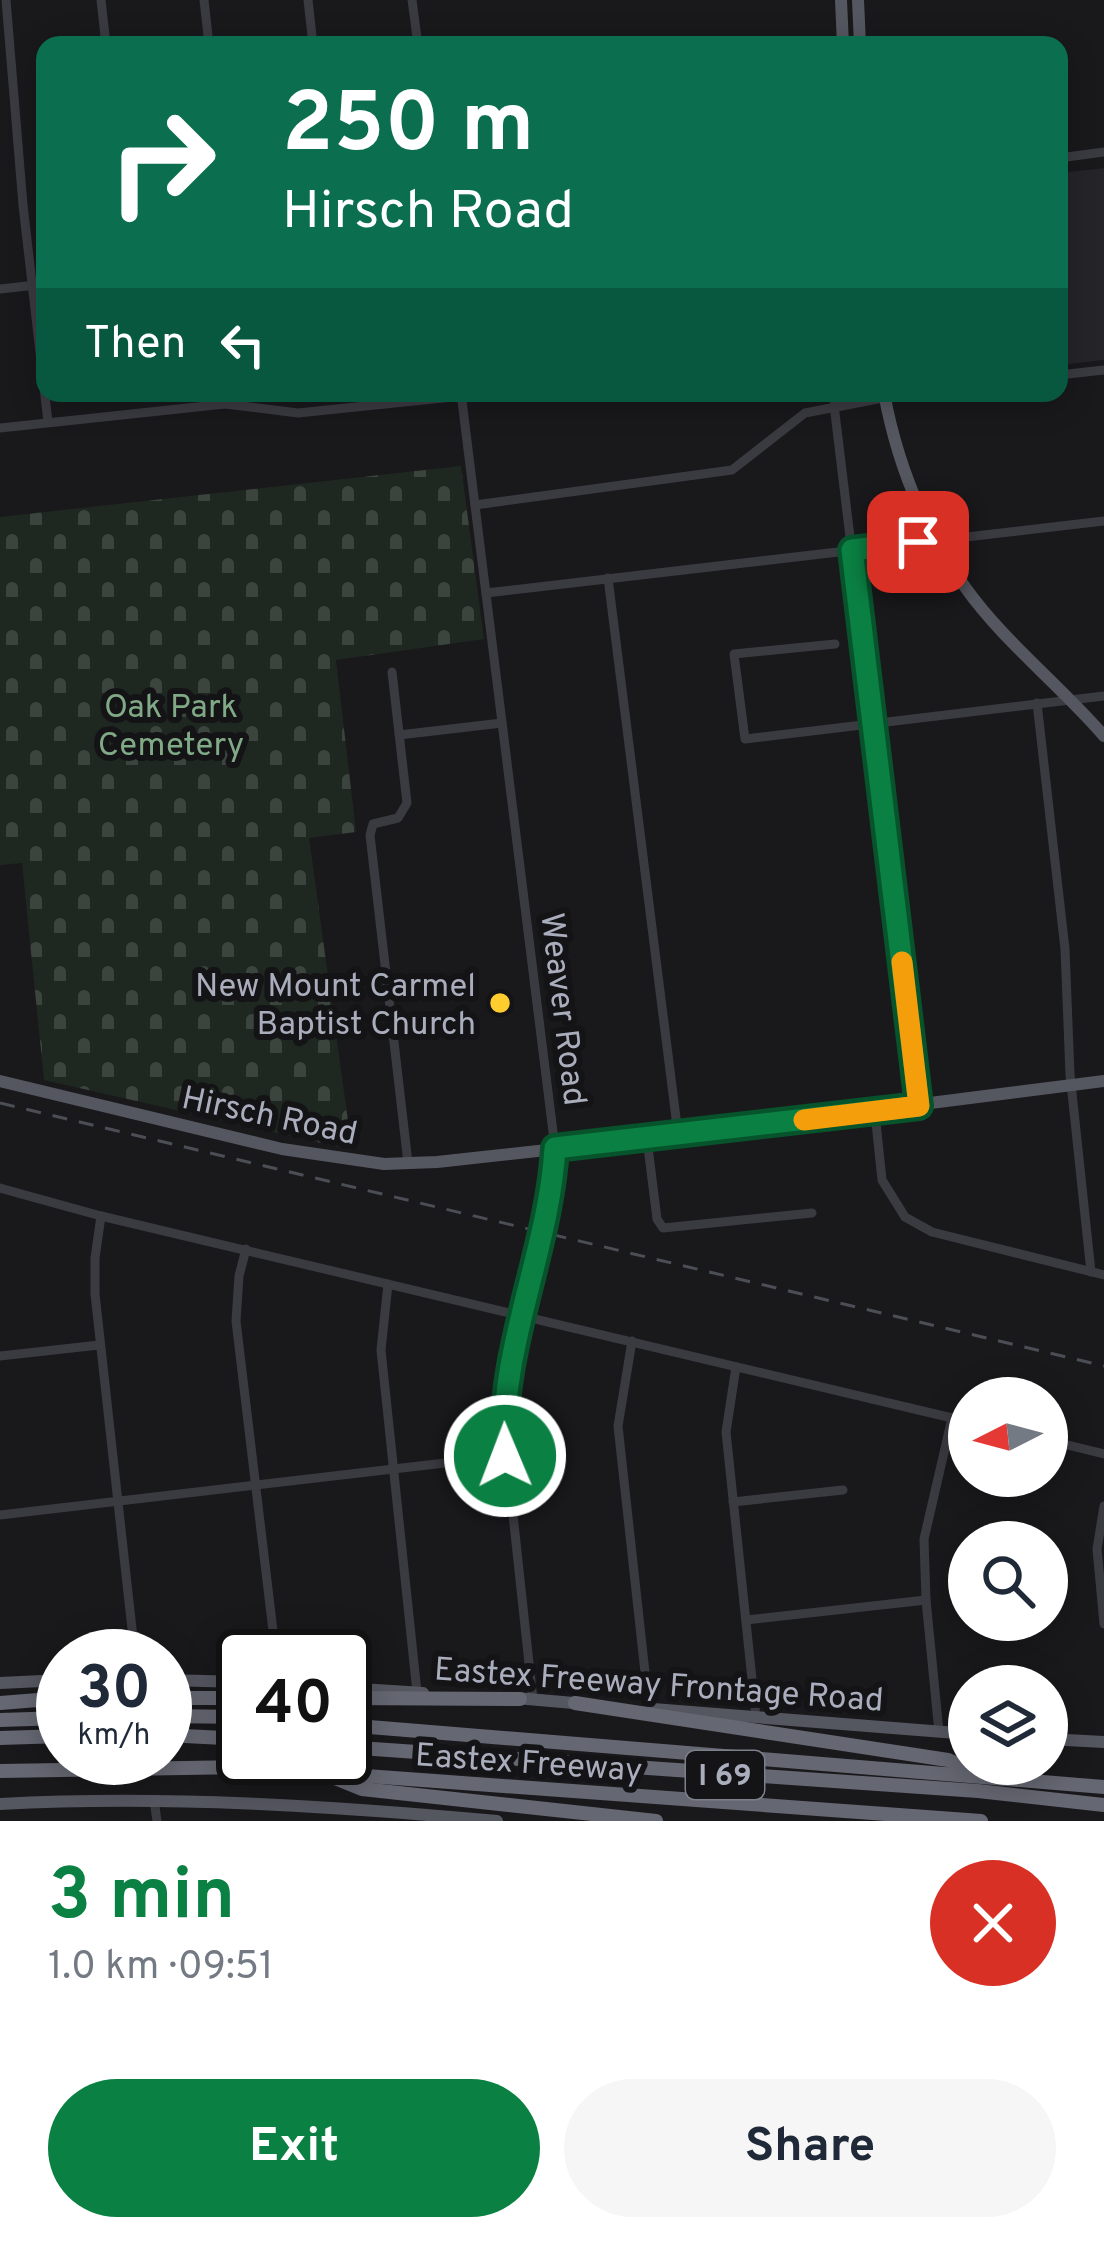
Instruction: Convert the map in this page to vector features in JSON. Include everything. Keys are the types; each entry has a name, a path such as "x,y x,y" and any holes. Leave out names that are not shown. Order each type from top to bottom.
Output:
{"highway":[{"path":"372,1698 527,1699"},
{"path":"0,1703 36,1700"},
{"path":"575,1703 948,1760"},
{"path":"0,1720 36,1719"},
{"name":"Eastex Freeway","path":"372,1727 948,1775"},
{"path":"0,1738 36,1737"},
{"name":"I 69","path":"372,1749 978,1791 1104,1805"},
{"name":"Eastex Freeway","path":"0,1771 216,1768"},
{"name":"Eastex Freeway","path":"372,1775 981,1821"},
{"name":"Eastex Freeway","path":"1068,1784 1104,1787"},
{"path":"353,1785 656,1821"}],"main road":[{"path":"841,0 843,36"},
{"path":"858,0 860,36"},
{"path":"886,402 904,471 935,540 967,590 1104,736"},
{"name":"Hirsch Road","path":"0,1081 313,1156 408,1163 647,1139 1104,1081"},
{"path":"0,1683 36,1681"},
{"name":"Eastex Freeway Frontage Road","path":"372,1690 948,1733"},
{"path":"1068,1740 1104,1742"},
{"path":"3,1809 154,1800 306,1804 497,1821"}],"street":[{"path":"6,0 36,320"},
{"path":"101,0 105,36"},
{"path":"204,0 207,36"},
{"path":"308,0 312,36"},
{"path":"412,0 417,36"},
{"path":"1068,157 1104,152"},
{"path":"0,290 36,285"},
{"path":"1068,374 1104,370"},
{"path":"46,402 48,422"},
{"path":"0,428 225,404 298,413 398,402"},
{"name":"Weaver Road","path":"462,402 555,1148 552,1196 504,1395 505,1456 527,1699"},
{"path":"475,505 732,470 805,413 849,402"},
{"path":"834,405 919,1106"},
{"path":"486,593 1104,521"},
{"path":"608,578 678,1134"},
{"path":"835,644 734,654 745,739 1104,696"},
{"path":"392,672 406,810 398,818 378,820 370,835 408,1163"},
{"path":"1036,703 1065,949 1071,1085 1091,1272"},
{"path":"399,735 502,723"},
{"path":"875,1112 883,1180 905,1217 932,1232 1104,1275"},
{"path":"647,1139 657,1219 663,1228 812,1214"},
{"path":"0,1187 101,1216 948,1417"},
{"path":"101,1216 94,1274 99,1345 132,1629"},
{"path":"246,1250 236,1321 273,1629"},
{"path":"388,1284 380,1333 417,1692"},
{"path":"632,1341 618,1426 650,1708"},
{"path":"0,1356 99,1345"},
{"path":"736,1367 726,1432 756,1717"},
{"path":"939,1732 925,1539 948,1436"},
{"path":"1068,1445 1104,1454"},
{"path":"0,1515 505,1456"},
{"path":"733,1502 843,1490"},
{"path":"1104,1506 1097,1549 1104,1624"},
{"path":"746,1620 926,1600"},
{"path":"154,1800 157,1821"},
{"path":"306,1804 310,1821"}],"shaded area":[{"path":"1104,168 1104,360 1068,364 1068,172"}],"green space":[{"name":"Oak Park Cemetery","path":"461,466 484,639 336,660 356,832 309,838 352,1150 44,1080 22,863 0,865 0,517"}],"railway":[{"path":"0,1103 1104,1366"}],"slow traffic":[{"path":"804,1120 919,1106 902,962"}],"place":[{"name":"New Mount Carmel Baptist Church","path":"500,1003"}],"route":[{"path":"505,1456 504,1395 552,1196 555,1148 919,1106 852,550 918,542"}]}
